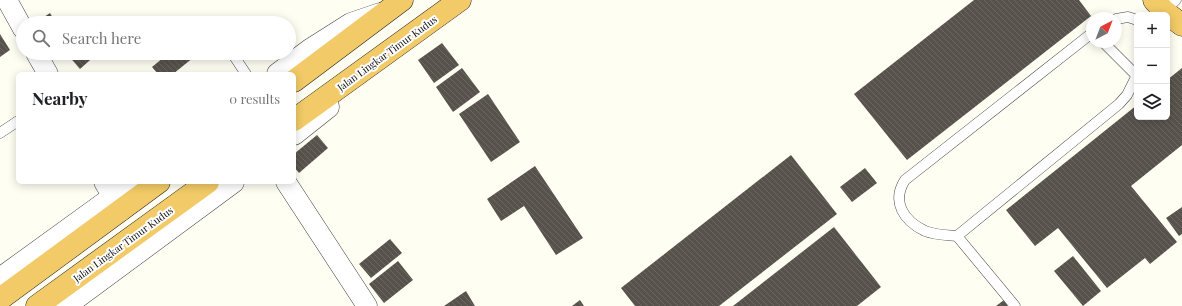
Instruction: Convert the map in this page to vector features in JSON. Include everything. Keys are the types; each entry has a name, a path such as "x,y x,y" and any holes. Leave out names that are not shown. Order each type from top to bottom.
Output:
{"highway":[{"name":"Jalan Lingkar Timur Kudus","path":"296,119 460,0"},
{"path":"296,79 395,5"},
{"path":"1163,6 1182,25"},
{"path":"0,299 113,197 153,184"},
{"name":"Jalan Lingkar Timur Kudus","path":"38,306 205,184"}],"street":[{"path":"7,0 16,16"},
{"path":"281,72 310,50 351,24 395,5"},
{"path":"296,132 378,65 392,49"},
{"path":"40,60 47,72"},
{"path":"0,279 131,184"},
{"path":"66,306 230,184"},
{"path":"287,184 367,306"}],"lane":[{"path":"1122,18 1128,17 1134,19"},
{"path":"1086,38 905,180 899,193 898,201 901,210 925,231 938,235 956,236 1119,104 1127,95 1134,81"},
{"path":"1109,48 1134,72"},
{"path":"237,60 245,72"},
{"path":"0,133 16,122"},
{"path":"956,236 1015,306"}],"building":[{"path":"974,0 1079,0 1088,12 1086,12 1086,20 907,160 854,94"},
{"path":"0,34 10,50 0,57"},
{"path":"442,43 459,65 434,83 418,60"},
{"path":"72,60 90,60 80,69"},
{"path":"160,60 190,60 175,72 156,72 152,67"},
{"path":"462,68 480,92 453,112 436,87"},
{"path":"1182,68 1182,145 1131,186 1177,242 1150,264 1145,258 1107,288 1058,228 1035,246 1006,210 1134,107 1134,120 1170,120 1170,78"},
{"path":"488,94 520,142 491,162 459,114"},
{"path":"317,135 328,148 299,173 296,169 296,152"},
{"path":"791,155 837,214 719,306 635,306 621,288"},
{"path":"535,166 583,238 556,255 524,206 501,221 487,199"},
{"path":"865,168 877,183 852,202 840,187"},
{"path":"1182,207 1182,234 1179,236 1166,218"},
{"path":"834,227 881,287 857,306 733,306"},
{"path":"390,239 402,253 371,278 359,264"},
{"path":"1073,256 1101,291 1083,306 1054,271"},
{"path":"398,261 413,280 384,303 369,284"},
{"path":"466,291 475,306 444,306"},
{"path":"580,300 584,306 572,306"},
{"path":"1004,300 1008,306 996,306"}]}
